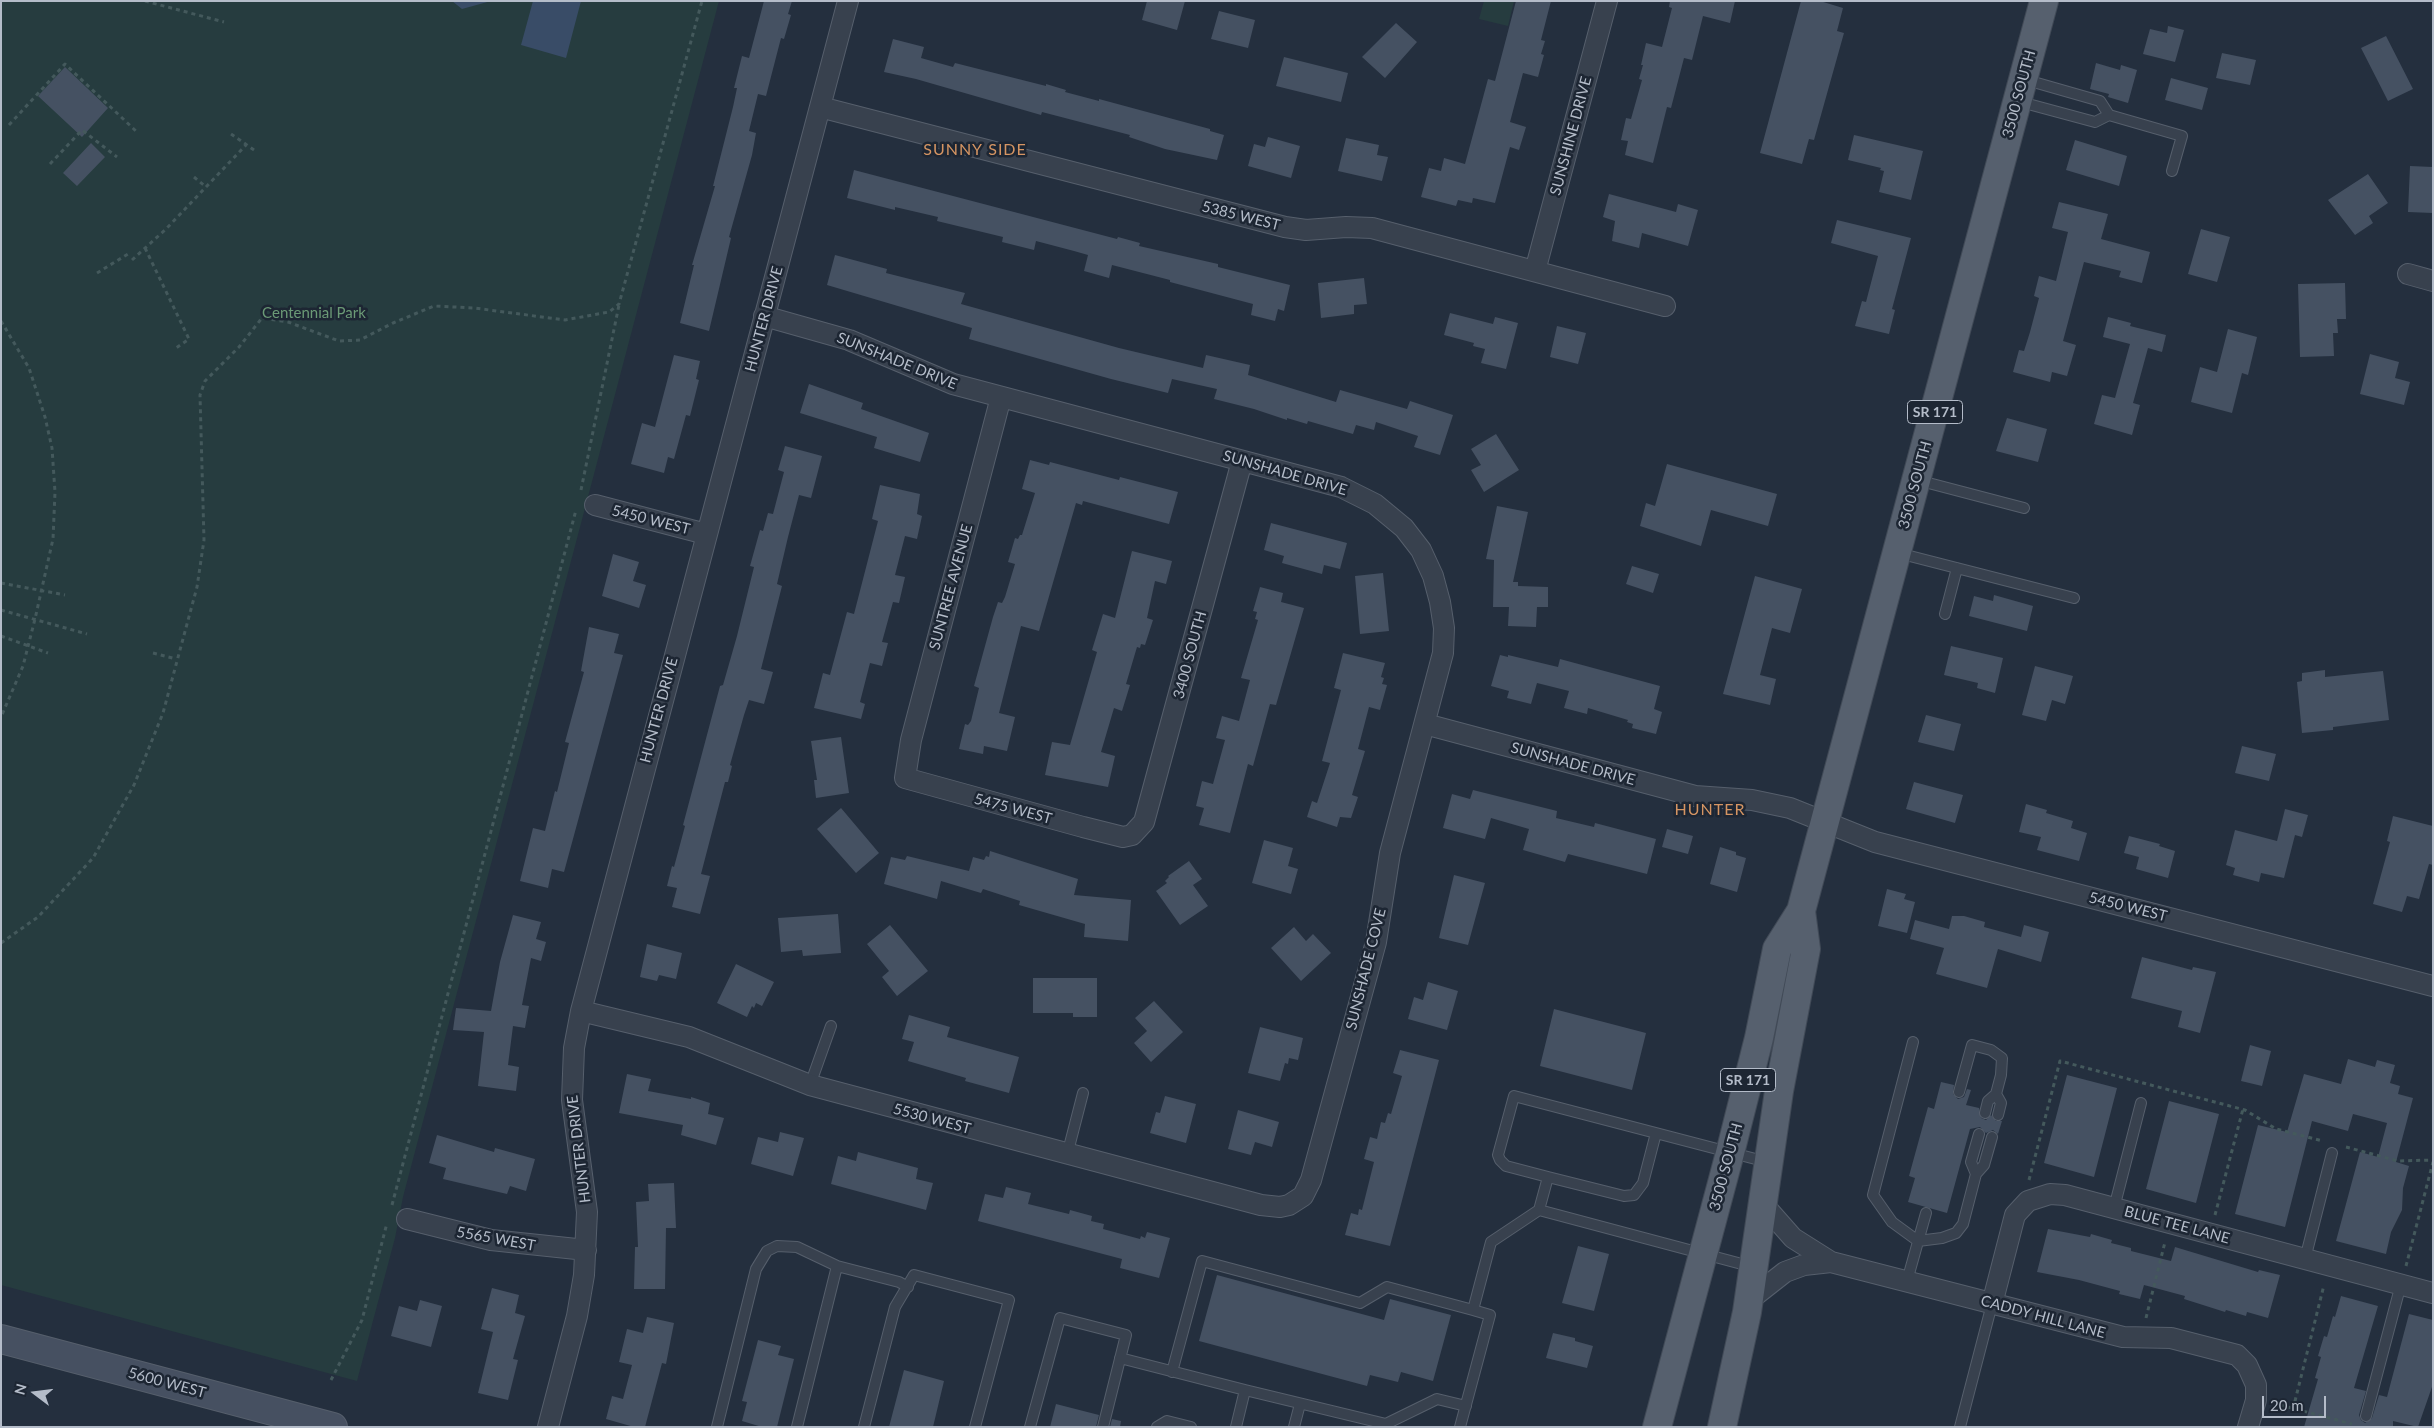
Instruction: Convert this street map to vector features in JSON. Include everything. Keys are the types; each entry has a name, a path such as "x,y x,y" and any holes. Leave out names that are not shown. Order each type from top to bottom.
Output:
{"main road":[{"name":"3500 SOUTH","path":"1657,1427 1759,1038 1777,949 1801,911 2044,1"},
{"name":"3500 SOUTH","path":"1722,1427 1754,1267 1784,1066 1806,949 1801,911"},
{"name":"5600 WEST","path":"1,1339 333,1427"}],"street":[{"name":"HUNTER DRIVE","path":"548,1427 577,1316 586,1250 585,1192 573,1120 572,1100 574,1048 581,1011 848,1"},
{"name":"SUNSHINE DRIVE","path":"1535,271 1606,1"},
{"name":"5385 WEST","path":"820,106 1285,227 1306,230 1346,226 1372,228 1665,306"},
{"path":"2408,274 2433,281"},
{"name":"SUNSHADE DRIVE","path":"764,316 849,340 929,376 1000,397 1321,481 1359,494 1393,518 1421,550 1433,576 1444,628 1442,661 1425,724 1680,793 1706,798 1752,800 1790,808 1825,823"},
{"name":"SUNTREE AVENUE","path":"905,778 911,740 1000,397"},
{"name":"3400 SOUTH","path":"1123,837 1132,835 1139,829 1148,811 1242,461"},
{"name":"5450 WEST","path":"595,506 706,534"},
{"name":"SUNSHADE COVE","path":"1289,1204 1303,1196 1311,1180 1376,942 1386,870 1425,724"},
{"name":"5475 WEST","path":"905,778 952,793 1123,837"},
{"name":"5450 WEST","path":"1825,823 1875,842 2433,986"},
{"name":"5530 WEST","path":"581,1011 689,1037 810,1086 1261,1205 1271,1207 1289,1204"},
{"name":"BLUE TEE LANE","path":"1992,1304 2012,1223 2021,1208 2028,1201 2043,1195 2058,1194 2305,1259 2403,1277 2433,1293"},
{"name":"CADDY HILL LANE","path":"1763,1204 1793,1238 1832,1262 2123,1337 2171,1338 2230,1352 2242,1360 2255,1377 2256,1392 2248,1427"},
{"name":"5565 WEST","path":"407,1219 491,1240 586,1250"},
{"name":"CADDY HILL LANE","path":"1748,1301 1785,1272 1804,1265 1832,1262"}],"lane":[{"path":"2020,90 2095,122 2109,115"},
{"path":"2020,90 2100,101 2109,115 2182,136 2172,172"},
{"path":"1916,480 2024,508"},
{"path":"1897,552 2074,598"},
{"path":"1945,614 1957,568"},
{"path":"810,1086 831,1026"},
{"path":"1913,1042 1873,1195 1892,1222 1918,1241 1942,1238 1956,1233 1963,1224 1976,1174 1984,1165 1992,1137"},
{"path":"1958,1092 1972,1045 1991,1050 2002,1058 2001,1075 1996,1094 1988,1101 1985,1112"},
{"path":"1067,1155 1083,1093"},
{"path":"1996,1094 2001,1103 1998,1115"},
{"path":"1656,1133 1643,1183 1634,1195 1624,1196 1506,1166 1498,1155 1514,1096 1730,1152 1769,1163"},
{"path":"2114,1208 2141,1103"},
{"path":"1976,1174 1972,1162 1980,1134"},
{"path":"2305,1259 2332,1152"},
{"path":"1473,1310 1491,1242 1539,1210 1548,1177"},
{"path":"1539,1210 1754,1267"},
{"path":"1907,1281 1926,1213"},
{"path":"718,1427 719,1414 756,1269 766,1251 777,1246 797,1247 837,1266 898,1282 908,1287"},
{"path":"1172,1372 1202,1260 1360,1303 1386,1287 1490,1316 1460,1427"},
{"path":"797,1427 837,1266"},
{"path":"864,1427 895,1307 914,1276 1009,1300 975,1427"},
{"path":"2366,1416 2403,1277"},
{"path":"1960,1427 1992,1304"},
{"path":"1030,1427 1060,1318 1126,1335 1103,1427"},
{"path":"1120,1358 1386,1425 1437,1399 1466,1406"},
{"path":"1236,1427 1245,1390"},
{"path":"1294,1427 1300,1404"},
{"path":"1157,1427 1167,1421 1191,1427"}],"path":[{"path":"145,1 224,22"},
{"path":"331,1380 362,1320 585,474 619,304 702,1"},
{"path":"8,125 65,64 138,133"},
{"path":"50,164 82,130 117,157"},
{"path":"232,134 257,152"},
{"path":"132,260 246,145"},
{"path":"194,177 206,187"},
{"path":"145,248 189,339 176,348"},
{"path":"97,273 128,254"},
{"path":"1,943 38,917 93,858 134,785 162,713 197,587 204,540 200,395 206,381 239,347 262,318 288,322 339,341 346,341 360,340 393,322 434,306 474,308 565,320 609,312 619,304"},
{"path":"1,321 29,368 45,417 52,448 55,492 53,539 42,591 23,666 1,717"},
{"path":"1,583 65,595"},
{"path":"1,610 87,634"},
{"path":"1,636 48,653"},
{"path":"153,653 176,659"},
{"path":"2028,1183 2060,1061 2243,1109 2276,1129 2324,1141"},
{"path":"2214,1218 2243,1109"},
{"path":"2343,1146 2398,1161 2433,1161 2403,1277"},
{"path":"2146,1318 2165,1241"},
{"path":"2293,1408 2324,1284"},
{"path":"2280,1405 2354,1424"}],"green space":[{"name":"Centennial Park","path":"1,1 719,1 403,1197 395,1238 357,1381 1,1285"},
{"path":"1484,1 1514,1 1508,26 1479,19"}],"water":[{"path":"452,1 491,1 462,9"},
{"path":"533,1 581,1 566,58 521,45"}],"building":[{"path":"764,1 792,1 788,14 791,15 784,39 781,38 766,96 758,94 749,131 756,133 752,155 729,237 731,238 709,331 680,323 694,265 692,265 715,186 713,186 733,107 737,88 734,88 742,56 749,58"},
{"path":"1147,1 1185,1 1177,30 1142,20"},
{"path":"1516,1 1551,1 1541,40 1545,41 1541,54 1544,55 1538,77 1523,73 1510,122 1526,127 1519,150 1510,147 1495,203 1473,198 1472,203 1458,200 1456,206 1421,197 1429,168 1441,171 1444,158 1465,164 1488,79 1495,81"},
{"path":"1670,1 1735,1 1730,23 1703,16 1692,60 1684,58 1671,108 1667,107 1653,163 1625,155 1628,141 1621,140 1626,118 1631,119 1642,80 1639,79 1646,43 1662,47 1672,8 1669,7"},
{"path":"1801,1 1820,1 1843,8 1837,31 1844,33 1814,140 1809,139 1802,164 1760,153"},
{"path":"1219,11 1255,20 1248,48 1211,39"},
{"path":"1396,23 1417,42 1385,78 1362,57"},
{"path":"2168,26 2184,30 2175,62 2143,54 2150,29 2167,33"},
{"path":"2386,36 2413,89 2388,101 2361,48"},
{"path":"893,39 924,47 921,58 953,67 955,63 1046,86 1046,84 1066,90 1065,92 1099,101 1099,99 1210,129 1210,131 1224,135 1217,160 1165,149 1129,137 1130,135 1042,112 1041,115 916,79 884,72"},
{"path":"2222,53 2256,60 2250,85 2216,78"},
{"path":"1284,57 1348,73 1341,102 1276,86"},
{"path":"2096,63 2120,70 2121,65 2137,70 2128,103 2108,97 2109,94 2090,89"},
{"path":"65,67 108,108 82,137 38,96"},
{"path":"2171,78 2208,88 2202,110 2165,100"},
{"path":"1854,135 1923,151 1911,200 1879,192 1884,171 1880,170 1881,168 1848,160"},
{"path":"1268,137 1300,146 1291,178 1248,166 1254,144 1265,147"},
{"path":"1346,138 1379,145 1377,155 1388,157 1382,181 1338,171"},
{"path":"2075,140 2127,156 2119,186 2066,170"},
{"path":"91,143 105,157 77,186 63,173"},
{"path":"2410,166 2433,167 2433,213 2408,212"},
{"path":"854,170 1117,239 1118,237 1140,243 1139,246 1218,264 1218,267 1290,285 1284,311 1278,309 1275,321 1251,315 1253,304 1170,282 1170,280 1112,265 1109,278 1084,271 1088,255 1036,241 1034,250 1002,242 1003,237 937,221 938,217 895,207 895,210 847,198"},
{"path":"2368,174 2388,203 2369,216 2373,223 2355,235 2328,200"},
{"path":"1609,194 1676,212 1678,204 1698,210 1688,246 1642,233 1639,248 1612,241 1615,221 1603,217"},
{"path":"2059,202 2108,214 2101,239 2150,252 2142,283 2119,277 2121,271 2084,262 2063,341 2076,345 2067,376 2052,372 2050,382 2013,372 2019,350 2024,351 2030,332 2039,298 2034,296 2039,276 2056,281 2068,232 2052,228"},
{"path":"1837,220 1911,238 1892,309 1895,310 1889,334 1855,326 1862,301 1866,302 1878,256 1831,243"},
{"path":"2201,229 2230,237 2217,282 2188,274"},
{"path":"835,255 887,269 886,273 965,293 961,304 1119,348 1203,368 1206,355 1250,365 1248,375 1336,402 1340,390 1407,409 1410,401 1453,415 1440,455 1414,447 1418,436 1376,422 1374,430 1356,425 1353,434 1308,421 1307,424 1287,418 1287,420 1214,399 1217,389 1172,379 1168,393 1111,379 969,339 972,328 827,285"},
{"path":"1364,278 1367,304 1354,305 1354,314 1321,318 1318,283"},
{"path":"2345,283 2346,319 2337,319 2338,333 2333,333 2334,356 2300,357 2298,284"},
{"path":"1450,313 1493,324 1495,317 1518,323 1506,369 1481,363 1485,349 1473,346 1474,343 1444,335"},
{"path":"2108,317 2131,323 2130,326 2166,335 2162,352 2148,348 2133,403 2140,405 2132,435 2094,424 2102,395 2115,398 2130,344 2103,337"},
{"path":"1557,326 1586,333 1578,364 1550,357"},
{"path":"2228,329 2257,337 2248,375 2242,373 2232,413 2191,402 2200,367 2217,372"},
{"path":"2370,354 2399,362 2395,378 2410,382 2404,405 2360,394"},
{"path":"674,355 700,361 696,379 699,380 690,416 686,415 674,459 668,457 664,473 631,464 642,423 655,427"},
{"path":"809,384 863,403 861,409 929,433 920,462 874,448 877,437 800,413"},
{"path":"2007,418 2047,429 2038,462 1996,451"},
{"path":"1496,434 1519,470 1484,492 1471,470 1481,465 1471,449"},
{"path":"785,446 822,456 811,498 799,495 777,584 782,586 761,669 773,672 764,704 749,700 744,715 730,765 732,766 728,782 725,782 701,874 710,876 700,914 672,907 677,888 667,886 685,826 683,825 720,686 723,685 737,636 754,567 750,566 760,530 763,531 768,513 773,514 784,472 778,470"},
{"path":"1030,460 1049,465 1050,462 1119,480 1120,477 1178,492 1169,524 1083,501 1082,505 1076,503 1039,631 1021,626 999,713 1015,717 1007,751 984,746 983,754 959,749 965,724 968,725 971,721 979,688 974,686 993,617 998,602 1002,603 1005,597 1015,564 1008,562 1015,538 1018,539 1022,535 1035,493 1022,489"},
{"path":"1667,464 1777,494 1768,526 1711,510 1701,546 1640,526 1646,503 1655,506"},
{"path":"880,485 920,494 917,514 922,516 917,539 905,536 895,575 905,577 899,603 893,602 882,642 888,643 882,666 870,663 860,702 865,704 861,719 814,708 823,673 830,675 847,612 854,614 878,521 872,519"},
{"path":"1497,506 1528,512 1513,582 1518,582 1518,586 1548,587 1548,607 1537,607 1536,627 1508,626 1509,607 1493,607 1494,560 1486,559"},
{"path":"1271,523 1347,543 1340,569 1324,565 1322,574 1282,563 1284,556 1264,550"},
{"path":"1132,551 1172,561 1166,584 1155,581 1147,618 1153,620 1145,645 1141,644 1140,648 1137,647 1126,684 1130,685 1122,711 1114,708 1101,752 1115,756 1108,787 1045,775 1052,742 1070,745 1097,652 1092,650 1103,614 1115,618"},
{"path":"613,554 639,562 633,581 646,585 639,608 602,596"},
{"path":"1632,566 1659,574 1653,593 1626,584"},
{"path":"1383,573 1389,631 1360,634 1355,576"},
{"path":"1755,576 1802,589 1790,633 1772,628 1760,675 1776,679 1770,705 1723,694"},
{"path":"1260,587 1283,593 1281,602 1304,608 1276,705 1270,704 1253,766 1248,764 1230,833 1199,825 1204,808 1196,806 1202,781 1213,784 1225,740 1216,738 1222,716 1239,721 1250,680 1241,678 1258,620 1255,619 1257,612 1253,611"},
{"path":"1994,595 2033,606 2027,631 1969,616 1974,596 1993,601"},
{"path":"589,627 619,634 614,653 623,655 564,872 552,869 548,888 520,881 533,828 545,831 555,791 557,792 569,743 565,742 584,672 581,671"},
{"path":"1951,646 2003,658 1995,693 1977,688 1978,683 1944,675"},
{"path":"1343,653 1385,663 1381,677 1384,678 1382,684 1387,685 1380,710 1369,707 1358,749 1365,751 1352,795 1358,797 1351,818 1340,817 1337,827 1307,817 1312,801 1317,803 1330,763 1322,761 1341,690 1334,688"},
{"path":"1500,655 1508,657 1508,655 1558,667 1560,659 1660,686 1654,709 1662,712 1656,734 1632,728 1633,724 1627,722 1628,720 1588,708 1587,714 1564,708 1569,691 1537,683 1531,704 1507,698 1509,691 1491,686"},
{"path":"2035,666 2073,676 2065,704 2052,700 2046,721 2022,715"},
{"path":"2325,670 2325,677 2383,671 2389,720 2333,727 2333,730 2302,733 2297,682 2302,681 2302,673"},
{"path":"1926,715 1961,724 1954,751 1918,742"},
{"path":"841,737 849,793 816,798 814,780 817,780 811,741"},
{"path":"2242,746 2276,754 2269,781 2235,773"},
{"path":"1914,782 1963,795 1955,823 1906,809"},
{"path":"1473,790 1557,811 1556,818 1594,827 1595,823 1656,839 1647,874 1568,854 1565,862 1523,850 1529,829 1491,818 1485,839 1443,828 1452,794 1470,799"},
{"path":"2026,804 2047,810 2046,813 2073,821 2071,828 2087,833 2079,861 2037,850 2041,837 2019,832"},
{"path":"841,808 879,853 856,873 817,829"},
{"path":"2285,809 2308,815 2302,837 2295,835 2284,878 2261,873 2259,882 2233,875 2235,868 2226,865 2235,830 2277,841"},
{"path":"2393,816 2433,826 2433,865 2429,864 2419,899 2407,896 2402,912 2373,904 2390,842 2387,841"},
{"path":"1667,829 1693,836 1688,854 1662,847"},
{"path":"2129,836 2160,844 2159,846 2175,851 2168,878 2136,869 2139,857 2124,853"},
{"path":"1264,840 1293,848 1288,866 1298,869 1291,894 1252,883"},
{"path":"1720,847 1736,852 1736,855 1746,858 1737,892 1710,884"},
{"path":"990,851 1078,879 1074,895 1131,900 1128,941 1084,937 1085,924 1019,905 1020,901 983,889 981,893 941,881 937,899 884,884 891,857 905,860 907,856 969,871 973,857 984,860 986,856 989,857"},
{"path":"1189,861 1202,879 1193,885 1208,906 1180,925 1156,891 1167,883 1165,881 1168,876"},
{"path":"1454,875 1485,883 1468,945 1439,938"},
{"path":"1887,889 1906,894 1904,899 1915,902 1907,933 1878,926"},
{"path":"838,914 841,953 803,956 802,950 781,952 778,918"},
{"path":"513,915 541,922 536,939 546,942 541,961 531,958 522,1005 529,1006 525,1028 513,1026 508,1065 519,1067 516,1091 478,1086 484,1032 453,1030 456,1008 491,1011 500,962"},
{"path":"1952,916 1964,916 1985,922 1984,927 2021,937 2024,925 2049,932 2041,962 1998,949 1987,988 1936,974 1944,948 1910,939 1915,920 1949,929"},
{"path":"890,925 928,971 897,996 882,977 889,971 867,944"},
{"path":"1294,927 1306,941 1313,934 1331,953 1301,981 1271,948"},
{"path":"647,944 682,953 676,979 659,975 657,981 640,977"},
{"path":"2142,957 2192,970 2193,967 2216,972 2200,1033 2178,1027 2182,1011 2131,998"},
{"path":"736,964 774,982 762,1006 756,1003 754,1008 752,1006 747,1017 717,1003"},
{"path":"1033,978 1097,978 1097,1017 1073,1017 1073,1013 1033,1013"},
{"path":"1428,982 1458,991 1447,1030 1408,1019 1414,997 1423,1000"},
{"path":"1154,1001 1183,1032 1151,1062 1134,1043 1147,1031 1135,1018"},
{"path":"1554,1009 1646,1033 1632,1090 1540,1066"},
{"path":"909,1015 950,1027 947,1037 1019,1057 1009,1093 965,1081 966,1078 908,1061 914,1042 902,1039"},
{"path":"1260,1027 1303,1038 1298,1060 1289,1058 1288,1064 1285,1063 1280,1081 1248,1073"},
{"path":"2250,1045 2271,1051 2262,1086 2241,1081"},
{"path":"1400,1050 1439,1060 1390,1246 1345,1235 1351,1213 1358,1215 1359,1209 1362,1210 1374,1162 1364,1159 1370,1137 1377,1139 1381,1122 1385,1123 1388,1113 1391,1114 1402,1076 1393,1073"},
{"path":"2348,1059 2375,1067 2377,1060 2395,1065 2390,1083 2400,1086 2398,1094 2413,1098 2396,1162 2409,1166 2403,1188 2402,1210 2391,1232 2386,1254 2336,1241 2360,1152 2378,1157 2387,1123 2353,1114 2348,1131 2312,1121 2285,1227 2235,1214 2258,1125 2287,1132 2304,1074 2341,1084"},
{"path":"627,1074 651,1079 648,1091 691,1099 691,1097 710,1103 708,1114 724,1118 716,1145 681,1135 683,1125 619,1113"},
{"path":"2067,1075 2117,1088 2094,1177 2044,1163"},
{"path":"1941,1082 1954,1085 1953,1094 1958,1099 1964,1097 1967,1089 1971,1090 1966,1105 1979,1108 1981,1118 1986,1120 1991,1115 1996,1121 2002,1121 1998,1134 1993,1130 1986,1133 1980,1127 1970,1129 1947,1213 1908,1202 1915,1178 1909,1176 1928,1107 1934,1109"},
{"path":"1165,1096 1196,1104 1186,1143 1150,1133 1156,1112 1160,1113"},
{"path":"2169,1101 2219,1114 2196,1203 2146,1189"},
{"path":"1238,1110 1279,1122 1272,1147 1255,1142 1251,1155 1228,1149"},
{"path":"780,1132 804,1138 793,1176 751,1164 758,1137 778,1142"},
{"path":"437,1135 494,1152 495,1148 535,1159 526,1191 510,1186 507,1194 443,1179 446,1168 429,1163"},
{"path":"858,1152 918,1168 916,1179 933,1183 926,1210 831,1184 838,1156 856,1161"},
{"path":"674,1183 676,1228 666,1228 665,1289 634,1289 635,1247 638,1247 636,1202 649,1201 648,1184"},
{"path":"1006,1187 1031,1193 1028,1204 1069,1214 1070,1210 1092,1216 1091,1221 1104,1224 1103,1229 1140,1239 1141,1236 1145,1238 1147,1232 1170,1238 1159,1278 1120,1268 1122,1259 978,1221 985,1194 1003,1198"},
{"path":"2048,1229 2090,1237 2091,1234 2112,1240 2111,1243 2131,1248 2131,1251 2171,1261 2175,1247 2258,1272 2259,1270 2280,1275 2268,1318 2247,1312 2246,1316 2226,1310 2225,1312 2184,1299 2185,1296 2144,1285 2140,1299 2119,1294 2120,1291 2079,1280 2037,1272"},
{"path":"1578,1246 1609,1254 1594,1311 1562,1303"},
{"path":"1217,1275 1384,1320 1390,1299 1451,1315 1433,1381 1401,1372 1398,1382 1370,1375 1367,1386 1199,1341"},
{"path":"492,1288 519,1295 515,1313 525,1316 513,1359 518,1360 508,1400 478,1393 493,1332 481,1329"},
{"path":"2341,1296 2378,1306 2354,1388 2366,1391 2359,1415 2365,1423 2372,1418 2379,1395 2387,1397 2409,1314 2433,1320 2433,1384 2418,1427 2393,1421 2393,1427 2304,1427 2318,1379 2315,1378 2321,1357 2318,1356 2324,1336 2327,1337 2333,1316 2335,1317"},
{"path":"420,1300 442,1306 431,1347 391,1336 399,1306 417,1311"},
{"path":"647,1317 674,1323 666,1364 662,1363 645,1427 634,1427 606,1419 612,1396 623,1399 632,1365 619,1362 627,1329 643,1333"},
{"path":"1553,1333 1575,1338 1575,1341 1593,1346 1587,1368 1546,1358"},
{"path":"758,1340 781,1346 778,1355 794,1359 777,1427 762,1427 742,1421 747,1402 742,1401"},
{"path":"904,1370 944,1381 933,1427 889,1427"},
{"path":"1056,1404 1099,1415 1096,1427 1050,1427"},
{"path":"1112,1419 1121,1421 1120,1427 1110,1427"}],"district":[{"name":"SUNNY SIDE","path":"975,150"},
{"name":"HUNTER","path":"1710,810"}]}
